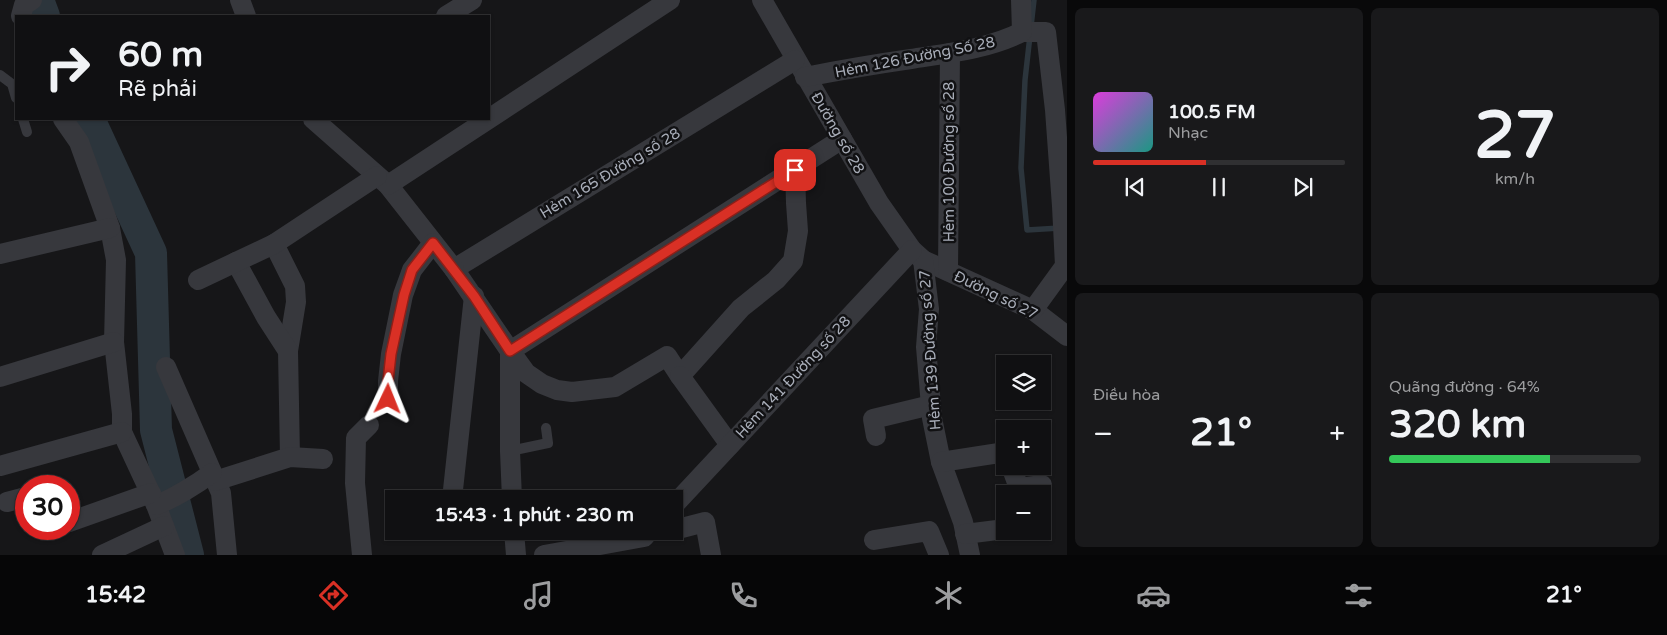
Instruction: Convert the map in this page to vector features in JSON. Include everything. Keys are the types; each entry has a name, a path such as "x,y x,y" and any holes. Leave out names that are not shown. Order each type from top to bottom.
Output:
{"street":[{"path":"240,0 246,15"},
{"path":"448,15 472,0"},
{"path":"490,113 670,0"},
{"name":"Đường số 28","path":"762,0 879,203 917,255"},
{"path":"1020,0 1022,32 1046,32 1061,109 1065,266 1032,310"},
{"name":"Hẻm 126 Đường Số 28","path":"806,77 861,66 972,49 1022,32"},
{"name":"Hẻm 100 Đường số 28","path":"948,271 950,53"},
{"name":"Hẻm 165 Đường số 28","path":"454,269 795,60"},
{"path":"64,120 79,142 110,228 116,260 114,342 122,414 122,432 157,500 175,555"},
{"path":"313,120 382,181 454,269 526,372 542,384 557,390 572,392 615,387 667,356 730,445"},
{"path":"198,280 274,244 382,181 479,120"},
{"path":"510,351 795,170 842,138"},
{"path":"680,376 741,308 776,280 793,261 798,231 795,170"},
{"path":"0,254 110,228"},
{"path":"388,399 391,354 404,295 412,270 433,243"},
{"path":"274,244 295,286 296,302 288,351 290,457"},
{"name":"Đường số 27","path":"917,255 1032,310 1067,336"},
{"name":"Hẻm 139 Đường số 27","path":"917,255 929,308 926,347 931,405 941,462 963,522 970,555"},
{"name":"Hẻm 141 Đường số 28","path":"683,495 917,255"},
{"path":"236,262 266,317 288,351"},
{"path":"453,490 474,296"},
{"path":"0,378 114,342"},
{"path":"510,351 512,490"},
{"path":"166,367 220,493 227,555"},
{"path":"876,436 873,419 931,405"},
{"path":"362,555 355,483 356,438 369,425"},
{"path":"0,466 122,432"},
{"path":"941,462 996,453"},
{"path":"80,519 157,500 213,477 290,457 322,459"},
{"path":"683,528 704,522 711,555"},
{"path":"102,555 164,526"},
{"path":"965,534 996,530"},
{"path":"874,540 930,531 940,555"},
{"path":"515,540 516,555"},
{"path":"544,555 617,540"}],"lane":[{"path":"0,75 12,84 15,94"},
{"path":"23,120 27,132"},
{"path":"510,451 548,443 546,428"}],"waterway":[{"path":"38,0 44,15"},
{"path":"1034,0 1025,80 1021,168 1027,230 1060,228"},
{"path":"89,120 151,253 156,430 188,555"}],"route":[{"path":"388,399 391,354 404,295 412,270 433,243 474,296 510,351 795,170"}]}
